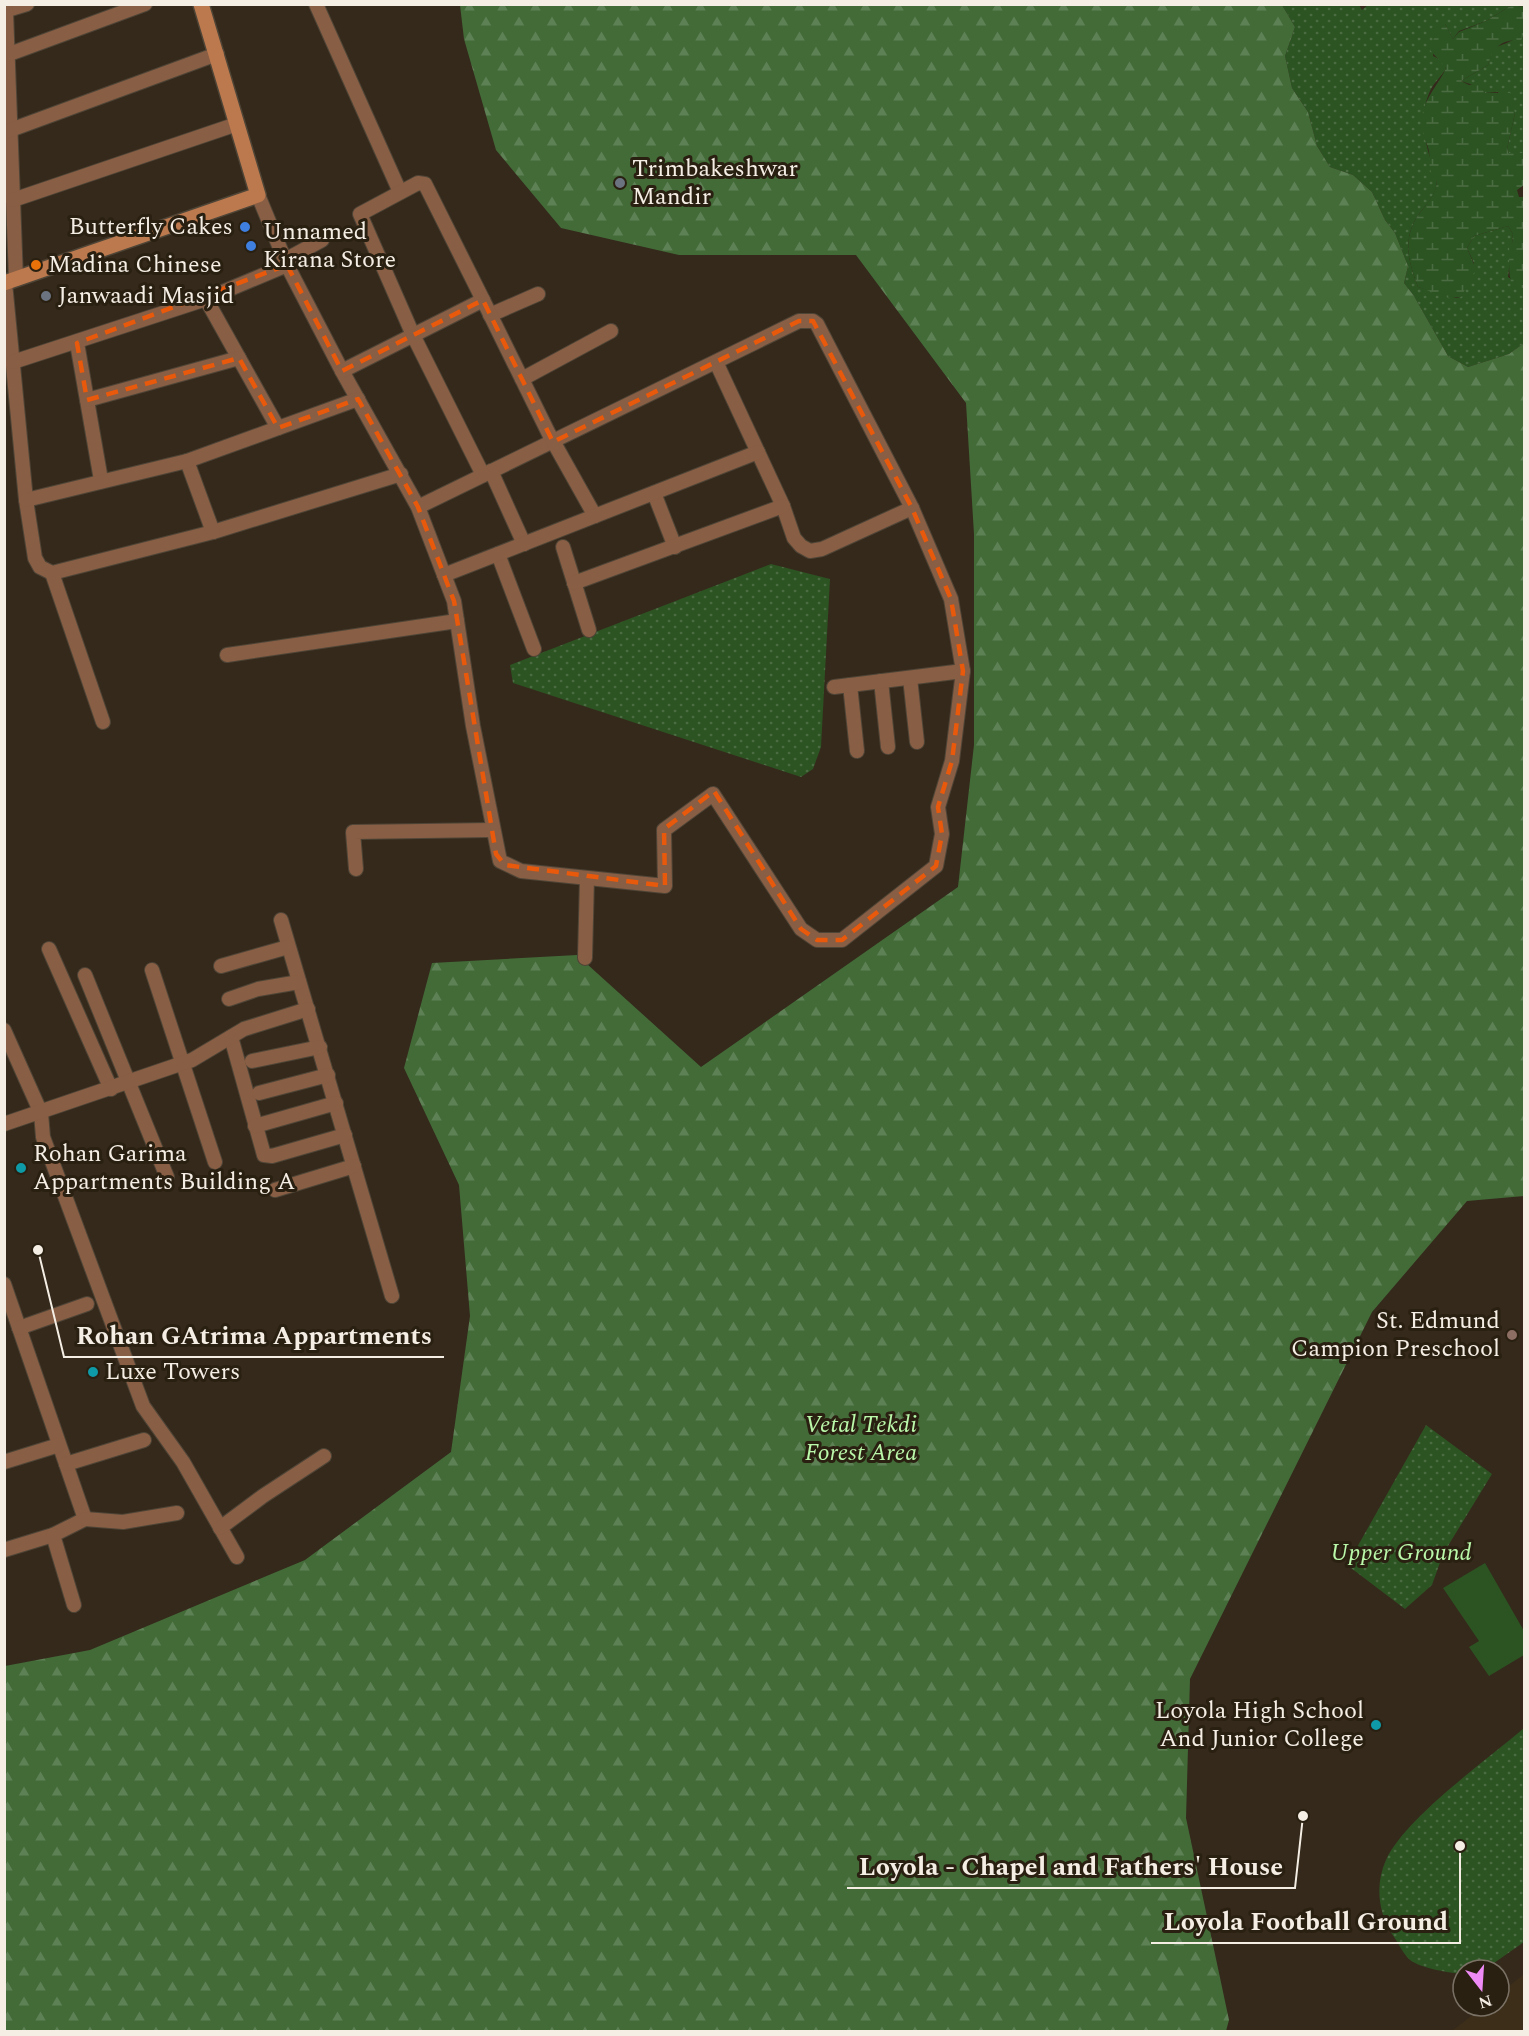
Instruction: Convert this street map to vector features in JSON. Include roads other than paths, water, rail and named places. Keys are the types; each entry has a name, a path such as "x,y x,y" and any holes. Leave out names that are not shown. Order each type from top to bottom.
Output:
{"street":[{"path":"27,4 5,11 8,131 13,200 8,282 26,500 36,561 40,567 52,573 213,532 401,474"},
{"path":"6,55 145,4"},
{"path":"201,4 258,195 286,263 342,371 418,507 454,601 496,854 505,865 521,871 665,886 664,830 713,794 801,929 817,940 842,940 936,866 942,834 938,807 951,761 963,671 951,599 912,508 817,324 813,321 799,321 418,507"},
{"path":"316,4 400,192"},
{"path":"8,131 217,54"},
{"path":"13,200 237,124"},
{"path":"524,544 413,335 360,214 418,183 424,184 554,442 595,516"},
{"path":"8,282 258,195"},
{"path":"13,362 206,299 286,263 322,240"},
{"path":"490,315 538,294"},
{"path":"206,299 278,428"},
{"path":"342,371 483,300"},
{"path":"522,379 611,331"},
{"path":"77,343 101,480"},
{"path":"87,400 239,358"},
{"path":"716,362 783,506 794,538 801,546 810,551 822,549 912,508"},
{"path":"26,500 187,461 358,399"},
{"path":"444,575 758,452"},
{"path":"187,461 213,532"},
{"path":"654,493 675,547"},
{"path":"574,583 783,506"},
{"path":"562,547 589,630"},
{"path":"498,554 534,649"},
{"path":"52,573 102,722"},
{"path":"226,655 457,621"},
{"path":"834,687 963,671"},
{"path":"910,678 916,742"},
{"path":"881,681 888,747"},
{"path":"850,685 857,751"},
{"path":"356,869 353,832 492,830"},
{"path":"585,958 587,878"},
{"path":"281,920 392,1296"},
{"path":"221,966 288,947"},
{"path":"49,949 111,1089"},
{"path":"152,970 214,1162"},
{"path":"85,975 167,1177"},
{"path":"229,999 258,989 299,981"},
{"path":"4,1124 182,1063 244,1029 308,1009"},
{"path":"4,1030 41,1113 43,1137 143,1406 183,1462 237,1557"},
{"path":"231,1037 262,1151 269,1156 345,1135"},
{"path":"252,1061 320,1047"},
{"path":"259,1093 328,1075"},
{"path":"255,1126 336,1102"},
{"path":"275,1190 354,1166"},
{"path":"4,1284 85,1519"},
{"path":"19,1328 87,1304"},
{"path":"66,1464 144,1440"},
{"path":"4,1462 59,1445"},
{"path":"220,1528 263,1496 324,1456"},
{"path":"4,1550 53,1535 85,1519 123,1522 177,1513"},
{"path":"53,1535 74,1605"}],"place":[{"name":"Trimbakeshwar Mandir","path":"620,183"},
{"name":"Butterfly Cakes","path":"245,227"},
{"name":"Unnamed Kirana Store","path":"251,246"},
{"name":"Madina Chinese","path":"36,265"},
{"name":"Janwaadi Masjid","path":"46,296"},
{"name":"Rohan Garima Appartments Building A","path":"21,1168"},
{"name":"Rohan GAtrima Appartments","path":"38,1250"},
{"name":"St. Edmund Campion Preschool","path":"1512,1335"},
{"name":"Luxe Towers","path":"93,1372"},
{"name":"Loyola High School And Junior College","path":"1376,1725"},
{"name":"Loyola - Chapel and Fathers' House","path":"1303,1816"},
{"name":"Loyola Football Ground","path":"1460,1846"}],"park label":[{"name":"Vetal Tekdi Forest Area","path":"861,1439"},
{"name":"Upper Ground","path":"1401,1553"}]}
